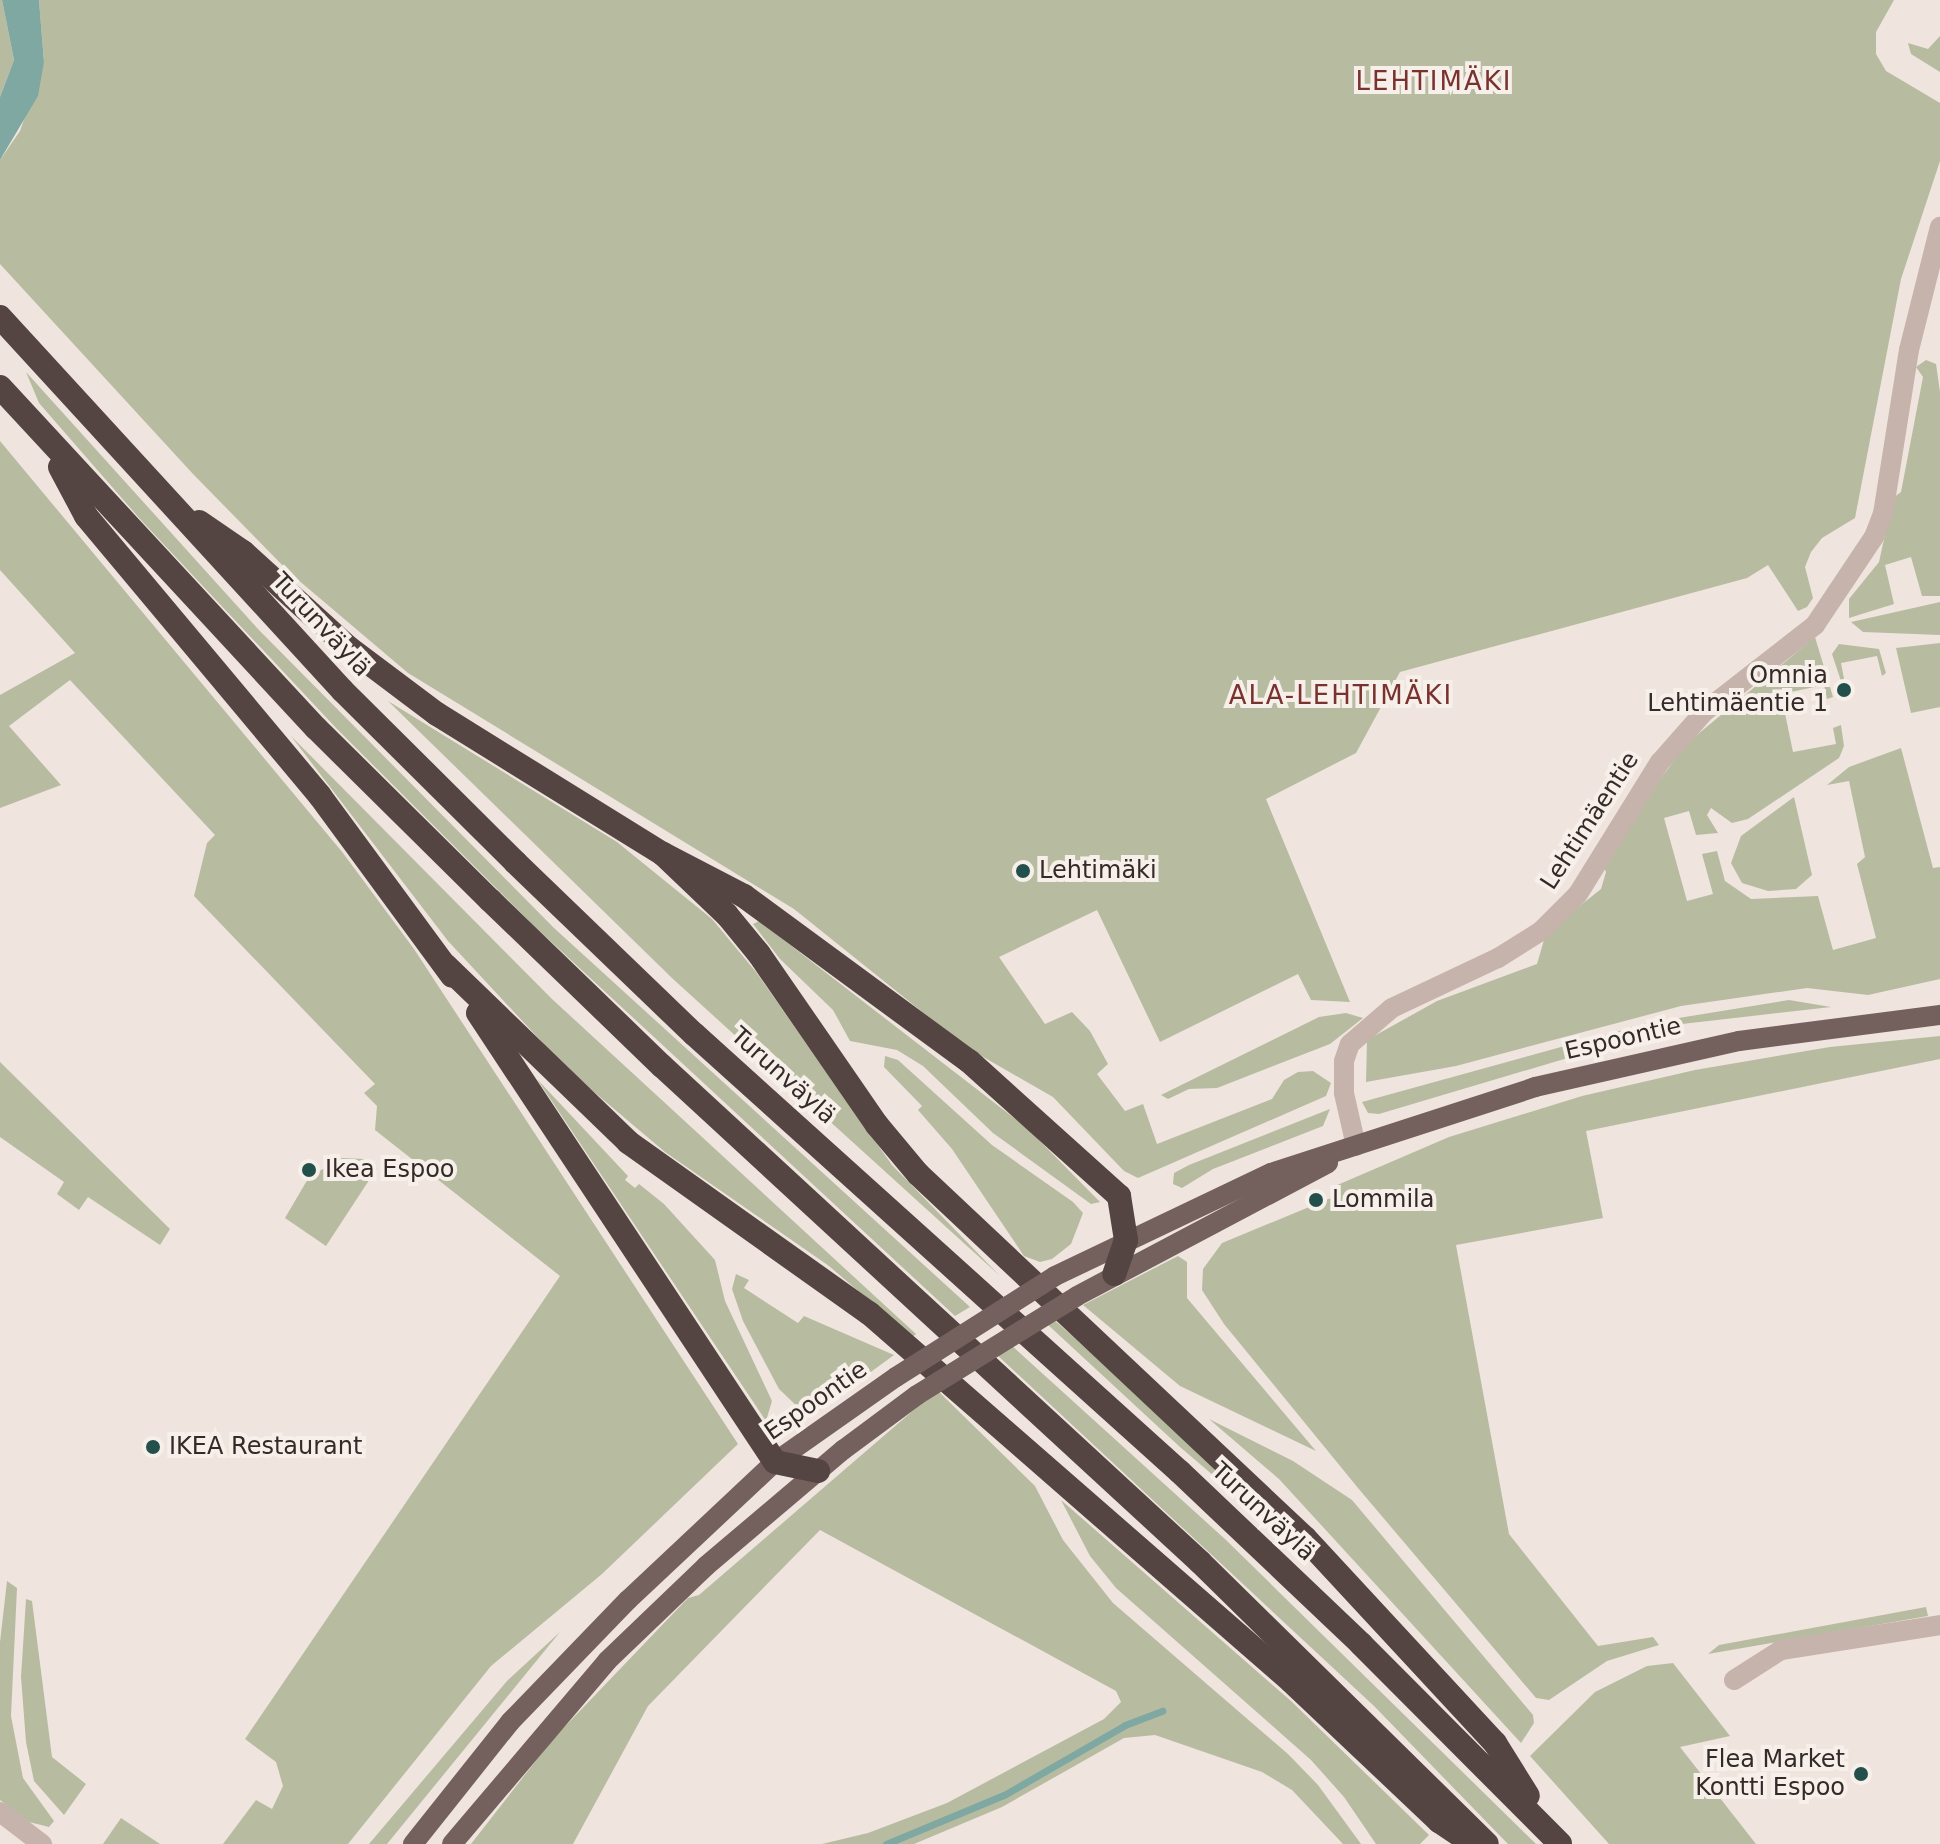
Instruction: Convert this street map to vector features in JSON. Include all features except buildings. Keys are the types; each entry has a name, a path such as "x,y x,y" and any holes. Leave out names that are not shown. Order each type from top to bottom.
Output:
{"highway":[{"name":"Turunväylä","path":"0,317 343,691 538,884 694,1034 1180,1472 1556,1840"},
{"path":"0,387 316,728 490,900 662,1066 1200,1562 1487,1844"},
{"path":"44,437 86,516 320,796 445,965 775,1462 818,1471"},
{"path":"165,498 243,552 349,648 437,714 663,854 744,896 969,1061 1119,1196 1126,1240 1114,1274"},
{"path":"663,854 727,915 759,954 860,1101 918,1174 1305,1538 1495,1743 1556,1840"},
{"path":"445,965 628,1142 869,1313 1291,1681 1439,1821 1472,1844"}],"main road":[{"name":"Espoontie","path":"413,1844 531,1700 775,1462 896,1377 1055,1276 1271,1173 1535,1087 1635,1061 1910,1016 1940,1008"},
{"name":"Espoontie","path":"1910,1016 1940,1015"},
{"name":"Espoontie","path":"452,1844 607,1661 706,1566 818,1471 917,1395 1077,1296 1356,1146"}],"street":[{"name":"Lehtimäentie","path":"1356,1146 1344,1093 1344,1061 1350,1044 1392,1008 1498,958 1541,931 1578,894 1630,805 1696,721 1815,625 1829,608 1883,514 1909,350 1940,227"},
{"path":"1734,1680 1781,1650 1940,1625"},
{"path":"0,1812 42,1844"}],"green space":[{"path":"0,0 14,60 0,97"},
{"path":"39,0 1894,0 1876,32 1876,54 1886,71 1940,103 1940,161 1901,279 1855,518 1822,538 1811,552 1805,567 1813,598 1807,607 1798,611 1768,565 1747,578 1400,672 1356,753 1266,799 1350,1002 1311,1000 1298,974 1160,1042 1097,910 999,957 1045,1024 1072,1012 1090,1031 1108,1064 1097,1074 1125,1111 1143,1104 1157,1144 1272,1099 1284,1080 1298,1072 1313,1071 1331,1083 1326,1096 1138,1178 1124,1171 1053,1097 966,1047 794,909 408,673 290,573 193,474 0,264 0,160 20,131 44,62"},
{"path":"1940,36 1940,72 1911,54 1908,43 1928,49"},
{"path":"1926,360 1936,364 1940,392 1940,596 1922,596 1911,557 1885,565 1894,604 1849,618 1849,599 1879,562 1893,498 1901,492 1923,377 1916,367"},
{"path":"26,372 258,629 554,928 970,1307 955,1316 532,924 337,729 140,519 39,403"},
{"path":"0,441 343,853 414,949 738,1444 602,1574 491,1666 348,1844 223,1844 256,1800 272,1809 283,1786 276,1762 245,1739 560,1276 375,1130 377,1106 364,1093 375,1084 194,896 207,843 215,835 70,680 9,726 61,785 0,808 0,695 75,653 0,570"},
{"path":"1940,602 1940,635 1863,632 1851,622"},
{"path":"1815,637 1833,697 1827,699 1824,685 1781,694 1793,752 1836,744 1833,728 1841,725 1844,746 1839,758 1748,819 1732,823 1711,808 1707,815 1718,833 1696,835 1689,811 1664,818 1687,901 1713,894 1702,854 1717,851 1725,881 1751,899 1818,896 1833,950 1876,938 1857,864 1865,857 1849,781 1827,785 1849,767 1901,748 1933,868 1940,867 1940,979 1868,995 1807,988 1681,1006 1456,1066 1366,1082 1367,1040 1437,1001 1537,964 1546,933 1601,889 1606,872 1601,861 1686,744"},
{"path":"1940,643 1940,707 1911,713 1896,648"},
{"path":"1839,644 1879,649 1886,673 1882,676 1877,656 1841,663 1845,684 1841,681 1832,654"},
{"path":"388,701 617,842 712,919 756,972 892,1165 999,1275 673,979"},
{"path":"291,736 552,999 916,1334 912,1337 829,1266 665,1152 568,1070 448,941"},
{"path":"1794,797 1812,875 1796,889 1768,891 1742,883 1731,863 1741,836"},
{"path":"759,921 1027,1128 1100,1202 1091,1204 993,1133 923,1066 897,1050 850,1041 833,1010 780,959 753,924"},
{"path":"1789,1000 1831,1007 1682,1024 1379,1114 1368,1113 1362,1102 1648,1023"},
{"path":"1346,1013 1363,1018 1330,1044 1217,1088 1189,1089 1168,1099 1161,1095 1319,1017"},
{"path":"1940,1036 1940,1059 1586,1131 1603,1218 1456,1245 1509,1534 1598,1646 1653,1637 1659,1645 1607,1661 1549,1700 1536,1698 1358,1488 1224,1324 1202,1290 1203,1269 1222,1243 1338,1195 1335,1186 1449,1137 1582,1096 1695,1070 1830,1047"},
{"path":"885,1056 898,1060 992,1145 1073,1202 1083,1213 1071,1244 1052,1259 1040,1262 1024,1256 952,1149 918,1110 922,1106 884,1067"},
{"path":"0,1062 170,1229 160,1245 88,1197 79,1210 57,1194 64,1182 0,1137"},
{"path":"537,1079 628,1176 625,1180 635,1188 639,1184 664,1204 715,1260 725,1301 772,1401 766,1421"},
{"path":"1330,1109 1323,1126 1213,1169 1182,1188 1173,1184 1174,1173 1189,1165"},
{"path":"342,1158 364,1159 377,1168 326,1246 285,1218 309,1177"},
{"path":"1178,1256 1187,1262 1187,1298 1316,1451 1180,1386 1083,1305"},
{"path":"736,1274 749,1280 744,1288 798,1323 804,1316 894,1355 812,1415 801,1410 779,1389 743,1321 732,1289"},
{"path":"1053,1319 1190,1440 1231,1485 1228,1488 1180,1447 1046,1323"},
{"path":"1011,1345 1226,1540 1536,1844 1508,1844 1374,1706 996,1354"},
{"path":"937,1390 1035,1486 1063,1540 1113,1603 1288,1754 1318,1785 1361,1844 1343,1844 1292,1790 1262,1772 1155,1735 1124,1738 1002,1807 914,1844 822,1844 868,1833 947,1803 1104,1719 1121,1702 1116,1691 820,1530 648,1706 573,1844 471,1844 552,1740 688,1598 699,1595"},
{"path":"1209,1419 1293,1461 1352,1500 1533,1715 1534,1723 1521,1743 1279,1479"},
{"path":"1061,1500 1291,1701 1429,1835 1420,1844 1376,1844 1344,1797 1311,1760 1116,1588 1090,1556"},
{"path":"7,1581 17,1588 11,1716 23,1778 54,1821 49,1827 29,1822 0,1800 0,1642"},
{"path":"26,1599 32,1601 52,1757 86,1784 64,1815 34,1781 26,1742 21,1677"},
{"path":"1926,1607 1928,1616 1708,1654 1719,1645"},
{"path":"560,1632 387,1844 369,1844 507,1681"},
{"path":"1673,1663 1730,1736 1680,1747 1756,1844 1609,1844 1530,1756 1595,1692 1647,1666"},
{"path":"121,1818 160,1844 103,1844"}],"water":[{"path":"2,0 39,0 44,62 38,96 0,160 0,97 14,60"}],"waterway":[{"path":"886,1844 1004,1795 1125,1725 1162,1711"}],"place":[{"name":"Omnia Lehtimäentie 1","path":"1844,690"},
{"name":"Lehtimäki","path":"1023,871"},
{"name":"Ikea Espoo","path":"309,1170"},
{"name":"Lommila","path":"1316,1200"},
{"name":"IKEA Restaurant","path":"153,1447"},
{"name":"Flea Market Kontti Espoo","path":"1861,1774"}],"district":[{"name":"LEHTIMÄKI","path":"1434,82"},
{"name":"ALA-LEHTIMÄKI","path":"1341,696"}]}
